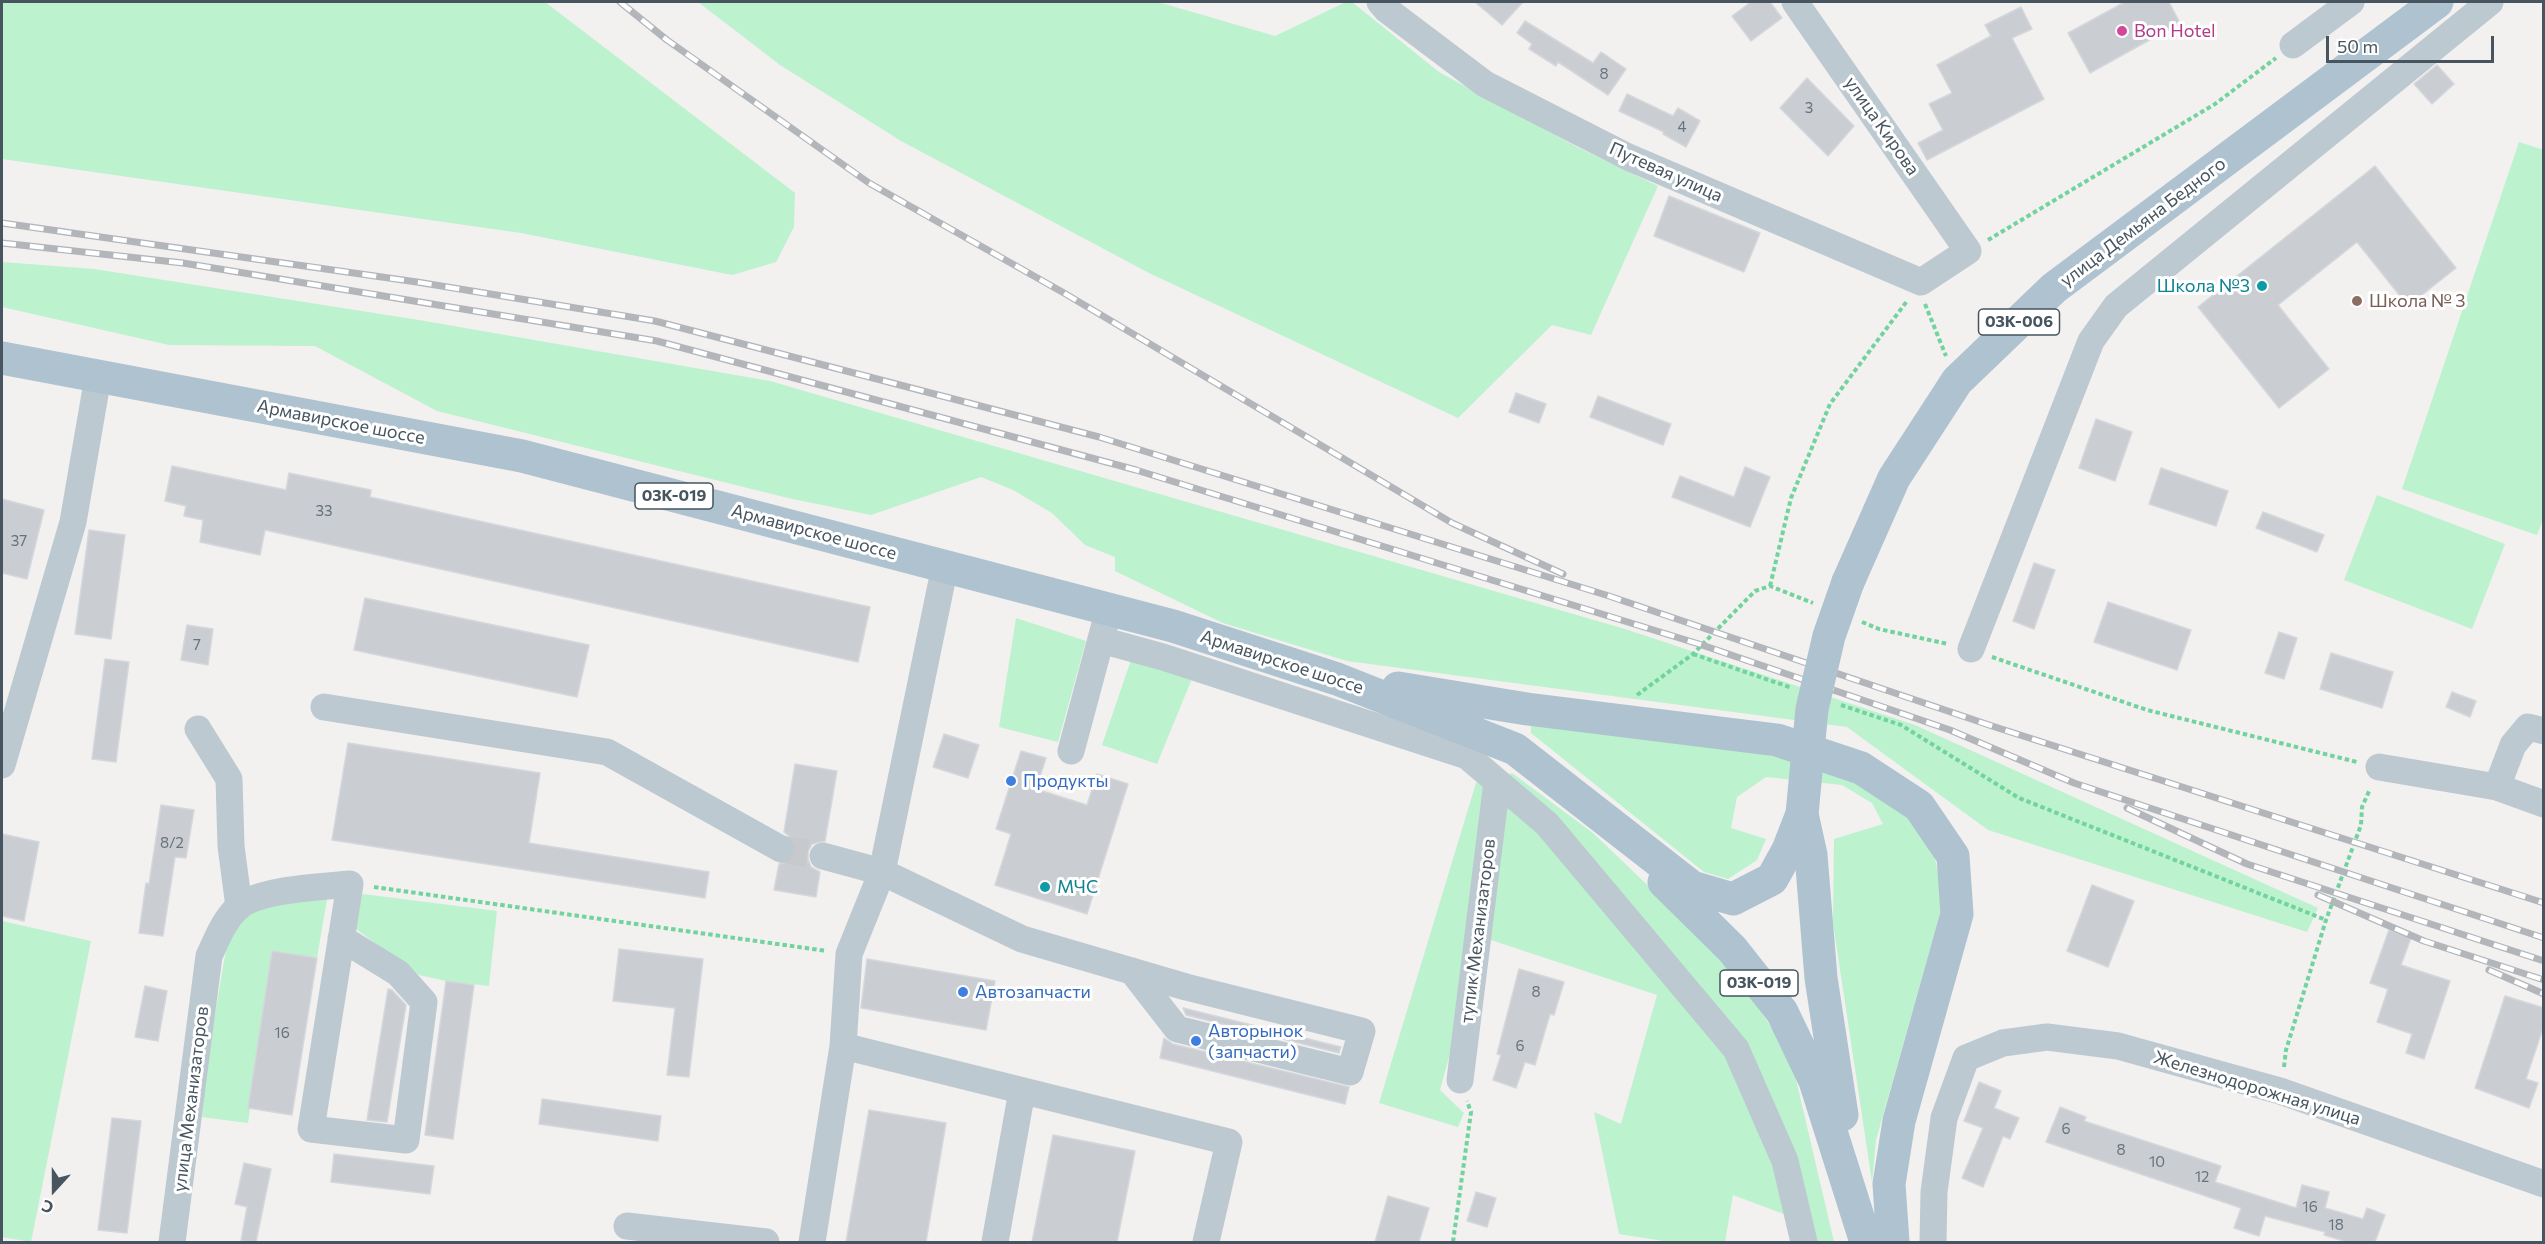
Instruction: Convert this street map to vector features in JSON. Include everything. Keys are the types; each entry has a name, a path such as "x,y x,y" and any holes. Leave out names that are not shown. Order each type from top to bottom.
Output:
{"main road":[{"name":"улица Демьяна Бедного","path":"1802,813 1812,709 1829,636 1848,582 1894,478 1957,381 2054,288 2437,2"},
{"name":"Армавирское шоссе","path":"2,358 522,456 1108,608 1337,679 1515,749 1591,808"},
{"path":"1337,679 1527,709 1777,741 1861,768 1919,806 1953,856 1957,914 1899,1121 1889,1184 1893,1242"},
{"path":"1591,808 1692,887 1733,899 1772,879 1788,850 1802,813"},
{"name":"03К-019","path":"1591,808 1732,949 1782,1012 1815,1081 1855,1203"},
{"name":"03К-006","path":"1802,813 1811,855 1821,978 1855,1203 1866,1242"}],"street":[{"name":"Путевая улица","path":"1380,2 1387,10 1485,84 1628,157 1922,291"},
{"name":"улица Кирова","path":"1795,2 1968,251"},
{"path":"2293,45 2351,2"},
{"path":"1971,649 2091,340 2116,306 2490,2"},
{"path":"1922,291 1968,251"},
{"path":"2,765 73,522 98,377"},
{"path":"812,1242 843,1046 849,954 882,872 945,566"},
{"path":"1071,751 1108,608"},
{"path":"1101,640 1163,657 1467,756 1547,824 1736,1049 1785,1161 1804,1242"},
{"path":"324,707 607,752 781,849"},
{"path":"2497,787 2513,745 2528,727 2544,731"},
{"path":"198,729 229,779 231,846 239,907 270,893 350,884 341,938 311,1129 406,1140 424,1002 398,973 341,938"},
{"path":"2379,767 2497,787 2544,804"},
{"name":"тупик Механизаторов","path":"1460,1080 1497,782"},
{"path":"823,856 882,872 1022,939 1132,971 1186,987 1362,1031 1350,1072 1177,1029 1132,971"},
{"name":"улица Механизаторов","path":"172,1242 209,956 222,926 239,907"},
{"name":"Железнодорожная улица","path":"1933,1242 1934,1191 1944,1118 1966,1058 2003,1043 2047,1037 2118,1046 2280,1091 2544,1184"},
{"path":"843,1046 1229,1142 1206,1242"},
{"path":"995,1242 1022,1091"},
{"path":"627,1226 766,1242"}],"path":[{"path":"1968,251 2039,211 2215,104 2293,45"},
{"path":"1770,586 1791,498 1830,404 1922,291 1957,381"},
{"path":"1802,692 1693,654 1755,591 1770,586 1814,603"},
{"path":"1857,620 1879,628 1971,649 2147,711 2379,767 2362,807 2361,825 2326,920 2286,1050 2280,1091"},
{"path":"1835,703 1900,725 2019,798 2326,920"},
{"path":"350,884 849,954"},
{"path":"1453,1242 1471,1112 1460,1080"}],"green space":[{"path":"2,2 545,2 795,193 794,227 776,262 732,275 521,233 2,159"},
{"path":"698,2 1158,2 1275,36 1346,2 1352,2 1439,72 1579,148 1658,186 1591,335 1552,325 1458,418 1149,273 901,141 780,65"},
{"path":"2519,142 2544,150 2544,517 2537,535 2402,489"},
{"path":"2,262 94,269 419,320 770,381 1625,629 1915,725 2318,908 2307,932 1988,830 1847,727 1347,661 1223,623 1115,571 1115,557 1085,545 1052,513 1013,490 981,477 871,515 788,498 437,411 315,346 169,345 2,307"},
{"path":"2377,495 2505,544 2472,629 2344,580"},
{"path":"1016,618 1086,641 1058,742 999,727"},
{"path":"1132,657 1193,676 1157,764 1102,745"},
{"path":"1531,724 1776,751 1844,772 1897,803 1932,845 1944,900 1876,1140 1872,1182 1833,923 1834,839 1883,824 1872,803 1842,785 1766,777 1737,797 1731,828 1766,839 1757,860 1728,879 1704,872 1531,733"},
{"path":"1512,773 1593,833 1731,965 1791,1058 1834,1242 1810,1242 1805,1222 1733,1195 1725,1242 1670,1242 1619,1234 1594,1112 1621,1124 1657,995 1482,937 1440,1090 1464,1113 1458,1127 1379,1103 1476,783"},
{"path":"355,893 497,911 489,986 419,975 349,924"},
{"path":"327,899 317,958 272,951 248,1123 202,1117 207,1061 228,938 248,912 275,902"},
{"path":"2,921 91,941 31,1242 2,1237"}],"building":[{"path":"1475,2 1523,2 1502,25"},
{"path":"1751,2 1770,2 1782,18 1751,41 1732,16"},
{"path":"2125,2 2169,2 2180,23 2090,73 2068,33"},
{"path":"2021,7 2032,29 2012,38 2044,99 1927,160 1918,143 1943,130 1929,104 1952,93 1937,65 1991,36 1985,25"},
{"path":"1525,21 1593,63 1601,52 1626,69 1608,95 1558,62 1556,66 1529,49 1532,44 1517,33"},
{"path":"2437,65 2454,84 2432,104 2414,84"},
{"path":"1807,78 1854,126 1828,156 1780,108"},
{"path":"1627,94 1673,116 1678,108 1700,121 1686,147 1663,134 1664,132 1619,111"},
{"name":"Школа №3","path":"2375,166 2456,268 2408,306 2357,242 2278,305 2329,369 2279,408 2198,307"},
{"path":"1669,196 1760,233 1744,272 1654,236"},
{"path":"1516,393 1546,404 1539,423 1509,412"},
{"path":"1598,396 1671,424 1663,445 1590,417"},
{"path":"2096,419 2132,432 2115,481 2079,468"},
{"path":"172,466 286,490 289,473 371,490 370,497 870,607 858,662 265,530 260,555 200,542 203,520 184,516 186,506 165,501"},
{"path":"1745,467 1770,477 1750,527 1672,497 1680,476 1734,497"},
{"path":"2161,468 2228,491 2216,526 2149,504"},
{"path":"2,499 44,510 27,579 2,573"},
{"path":"2263,512 2324,535 2317,552 2256,528"},
{"path":"89,530 125,535 111,639 75,634"},
{"path":"2034,563 2055,570 2034,629 2013,621"},
{"path":"365,598 589,645 577,697 354,650"},
{"path":"2108,602 2191,630 2177,670 2094,642"},
{"path":"187,625 213,629 208,665 181,660"},
{"path":"2279,632 2297,638 2284,679 2265,673"},
{"path":"2331,653 2393,672 2382,708 2320,689"},
{"path":"105,659 129,662 116,762 92,759"},
{"path":"2452,692 2476,701 2470,717 2446,707"},
{"path":"944,734 979,745 968,778 933,767"},
{"path":"348,743 540,773 529,843 709,872 705,898 332,840"},
{"path":"1021,751 1046,758 1036,789 1087,805 1097,774 1128,784 1087,914 995,885 1011,834 996,829"},
{"path":"795,764 837,771 825,841 812,844 808,852 811,867 820,872 816,897 774,890 779,864 790,862 797,849 794,840 784,832"},
{"path":"161,805 194,810 186,858 175,857 163,936 139,933"},
{"path":"2,834 39,842 24,921 2,916"},
{"path":"2092,885 2134,901 2108,967 2067,951"},
{"path":"2389,930 2411,938 2401,965 2450,981 2424,1059 2406,1053 2412,1034 2377,1022 2388,989 2370,983"},
{"path":"619,949 703,959 689,1077 667,1075 675,1008 613,1001"},
{"path":"272,951 317,958 292,1115 248,1108"},
{"path":"867,959 995,981 986,1030 861,1008"},
{"path":"1519,969 1564,982 1554,1015 1550,1014 1535,1065 1525,1062 1516,1088 1493,1080 1501,1055 1497,1054"},
{"path":"446,981 474,985 453,1139 425,1135"},
{"path":"145,986 167,991 158,1041 135,1037"},
{"path":"388,989 392,990 406,1005 387,1122 367,1120"},
{"path":"2505,996 2544,1008 2544,1025 2526,1079 2538,1083 2529,1108 2475,1088"},
{"path":"1183,1008 1341,1047 1339,1053 1186,1015"},
{"path":"1164,1038 1173,1044 1349,1087 1345,1104 1160,1058"},
{"path":"1979,1082 2001,1091 1994,1108 2019,1118 2010,1139 2003,1136 1983,1187 1962,1178 1983,1128 1964,1121"},
{"path":"542,1099 661,1116 658,1141 539,1124"},
{"path":"2060,1107 2086,1117 2084,1121 2221,1166 2215,1182 2296,1208 2302,1185 2329,1192 2325,1208 2363,1219 2367,1208 2385,1215 2375,1242 2347,1242 2324,1235 2325,1232 2265,1216 2259,1236 2234,1228 2241,1208 2046,1142"},
{"path":"869,1110 946,1123 926,1242 846,1242"},
{"path":"112,1118 141,1121 127,1233 98,1230"},
{"path":"1053,1135 1135,1151 1117,1242 1032,1242"},
{"path":"334,1154 434,1166 430,1194 331,1182"},
{"path":"244,1163 271,1169 256,1242 241,1241 247,1207 235,1204"},
{"path":"1476,1192 1496,1198 1487,1227 1467,1221"},
{"path":"1388,1196 1429,1208 1419,1242 1375,1242"}],"tunnel":[{"path":"781,849 823,856"}],"railway":[{"path":"620,2 667,40 869,183 1064,293 1452,523 1563,574"},
{"path":"2,223 417,282 655,321 1099,437 1609,596 1992,726 2544,903"},
{"path":"2,243 183,263 657,341 1136,470 1702,645 1950,730 2074,783 2544,938"},
{"path":"2127,808 2247,864 2544,961"},
{"path":"2318,895 2424,941 2544,980"},
{"path":"2489,970 2544,994"}],"place":[{"name":"Bon Hotel","path":"2122,31"},
{"name":"Школа №3","path":"2262,286"},
{"name":"Школа № 3","path":"2357,301"},
{"name":"Продукты","path":"1011,781"},
{"name":"МЧС","path":"1045,887"},
{"name":"Автозапчасти","path":"963,992"},
{"name":"Авторынок (запчасти)","path":"1196,1041"}]}
